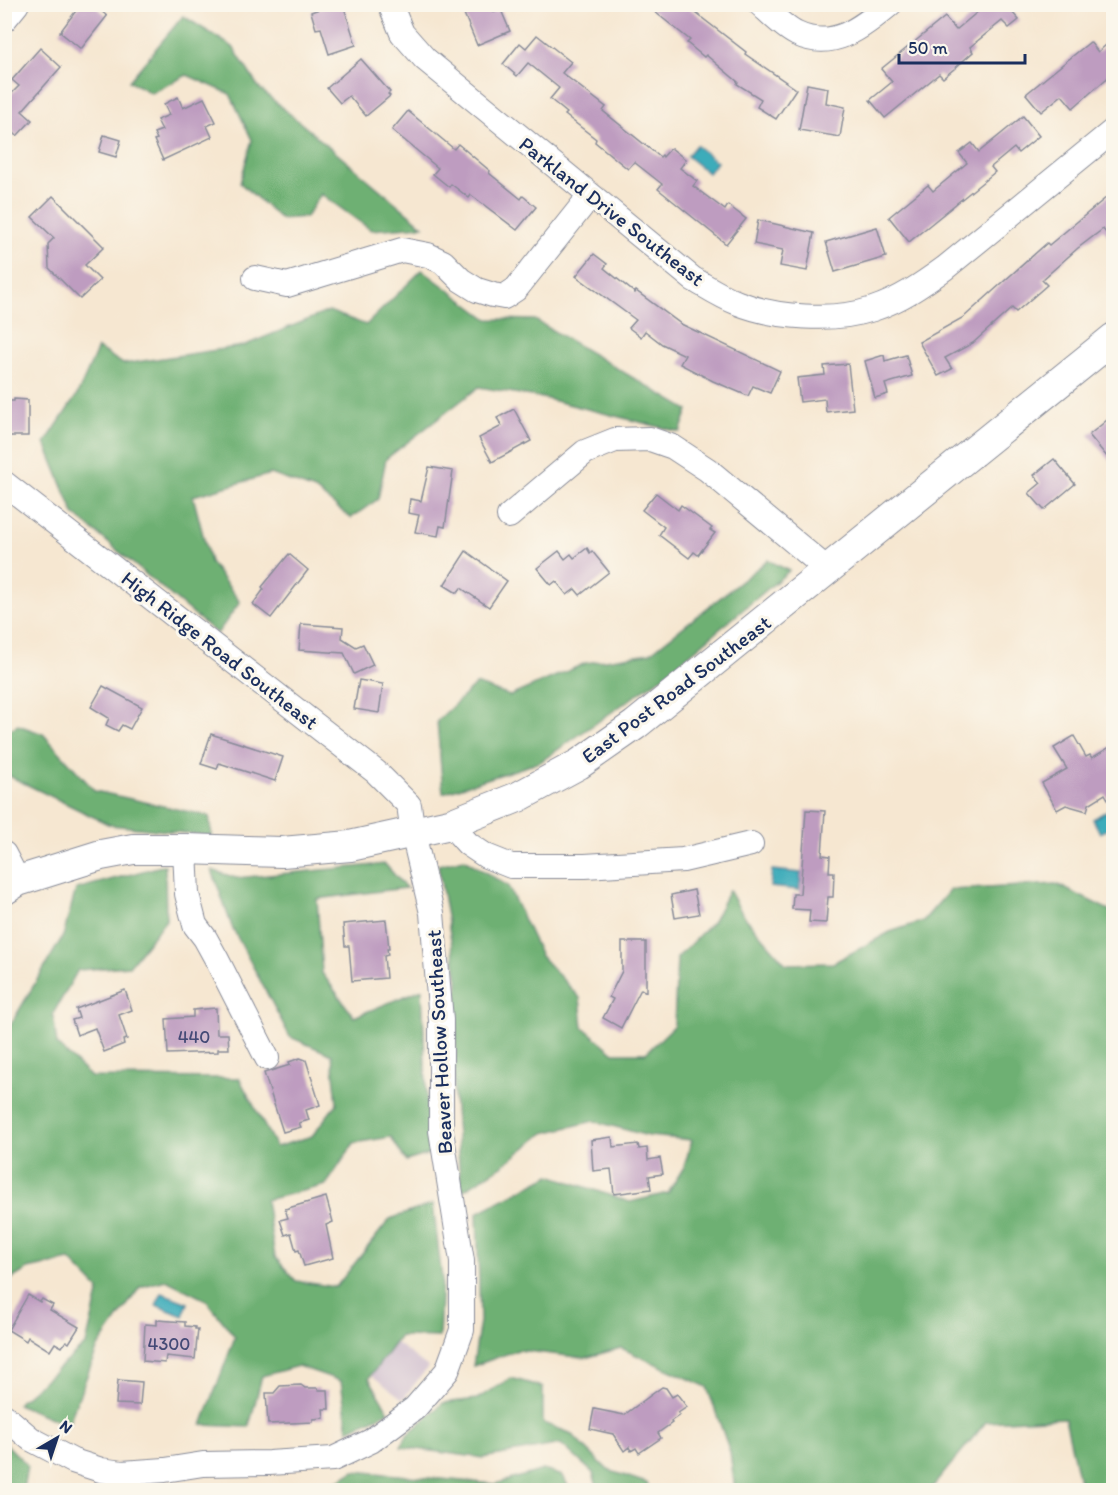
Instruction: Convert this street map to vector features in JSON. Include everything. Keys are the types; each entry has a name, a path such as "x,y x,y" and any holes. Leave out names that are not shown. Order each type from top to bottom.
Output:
{"main road":[{"name":"East Post Road Southeast","path":"11,886 101,855 133,849 282,852 350,846 450,824 518,797 579,764 607,745 828,570 1113,338"}],"street":[{"path":"4,20 17,4"},
{"name":"Parkland Drive Southeast","path":"390,4 402,33 425,59 693,279 738,303 788,315 833,316 873,309 916,289 945,268 1113,130"},
{"path":"760,4 795,34 820,41 846,36 890,4"},
{"path":"255,278 287,285 402,250 428,255 443,262 461,280 477,290 504,297 516,289 590,196"},
{"path":"508,516 585,452 615,440 650,439 673,447 708,470 828,570"},
{"name":"High Ridge Road Southeast","path":"4,483 376,772 409,805 413,833"},
{"path":"450,824 468,844 486,856 511,866 585,866 683,860 751,844"},
{"name":"Beaver Hollow Southeast","path":"4,1416 31,1439 73,1461 101,1470 121,1482 165,1470 203,1464 333,1459 371,1441 415,1408 447,1371 462,1330 462,1261 441,1131 441,1020 432,914 413,833"},
{"path":"185,849 187,894 195,925 216,958 267,1058"},
{"name":"East Post Road Southeast","path":"4,854 11,886"}],"shaded area":[{"path":"391,1339 428,1367 403,1399 366,1371"}],"green space":[{"path":"183,16 233,47 259,88 423,226 371,230 321,194 306,217 281,219 240,183 252,140 230,94 187,75 151,93 129,81"},
{"path":"422,270 488,319 535,320 688,410 680,432 543,398 479,387 386,459 378,499 351,518 315,490 271,474 193,496 210,562 240,602 217,634 74,514 45,443 77,395 98,348 123,364 243,346 329,311 366,325"},
{"path":"768,560 789,571 665,675 540,762 443,793 437,721 476,684 510,696 586,663 650,653"},
{"path":"18,725 43,734 95,791 209,816 212,836 110,825 5,774 5,732"},
{"path":"464,859 508,886 541,956 580,998 583,1027 614,1053 646,1053 674,1026 677,958 713,921 729,890 743,915 786,964 833,963 890,932 923,921 950,890 1056,884 1113,912 1113,1490 1081,1490 1065,1418 986,1422 930,1490 735,1490 730,1452 707,1387 621,1348 585,1358 518,1350 473,1366 480,1321 477,1213 550,1175 630,1202 668,1193 684,1167 692,1140 648,1136 594,1121 544,1133 502,1166 461,1192 454,1095 458,980 438,865"},
{"path":"385,864 406,888 317,899 322,973 354,1017 422,989 429,1154 406,1161 391,1137 354,1143 326,1185 266,1200 275,1257 296,1281 336,1287 390,1219 433,1204 442,1278 439,1337 400,1336 369,1378 389,1412 348,1430 341,1381 298,1366 262,1376 249,1427 202,1425 235,1337 206,1300 166,1280 140,1287 98,1347 68,1425 17,1404 86,1344 99,1290 70,1260 28,1269 5,1283 5,1034 63,936 76,889 165,865 166,920 129,966 78,970 53,1014 57,1045 91,1077 239,1078 276,1147 312,1136 337,1103 332,1055 290,1037 232,927 212,870 236,878"},
{"path":"511,1378 543,1387 543,1423 570,1433 608,1470 647,1483 650,1490 598,1490 593,1473 561,1444 483,1458 401,1447 407,1435 443,1403 477,1399"},
{"path":"4,1442 27,1465 23,1490 5,1490"},
{"path":"543,1470 563,1476 570,1490 323,1490 354,1471 495,1484"}],"water":[{"path":"696,145 717,162 708,173 687,156"},
{"path":"1113,807 1113,826 1100,833 1093,819"},
{"path":"772,870 801,873 799,890 770,887"},
{"path":"162,1293 188,1303 183,1316 156,1305"}],"building":[{"path":"81,4 93,4 107,16 81,49 60,32"},
{"path":"333,4 343,4 356,45 329,54 321,28 316,29 311,12"},
{"path":"460,4 491,4 494,12 501,10 510,31 477,45"},
{"path":"645,4 684,4 746,52 745,54 796,89 776,119 757,107 761,99 737,84 738,82 706,55 704,57 687,43 690,40"},
{"path":"987,4 1021,4 1012,12 1019,20 1009,28 1002,21 970,47 973,52 954,69 943,78 939,74 885,118 870,100 892,82 881,69 945,17 956,30"},
{"path":"537,35 571,62 562,73 606,107 603,111 660,157 662,155 663,157 671,148 686,160 680,168 697,181 693,186 725,210 728,205 746,219 726,244 658,189 662,184 634,162 628,169 595,142 596,139 565,115 567,113 550,99 559,88 528,63 517,76 503,64 520,43 526,48"},
{"path":"1113,39 1113,73 1073,108 1062,95 1041,112 1026,94 1090,42 1098,52"},
{"path":"40,48 61,67 22,111 32,120 17,136 4,123 4,101 19,86 12,80"},
{"path":"361,59 390,92 388,94 390,96 366,116 349,96 340,103 327,88"},
{"path":"807,84 828,88 826,103 845,107 840,137 799,130"},
{"path":"178,97 183,108 204,98 216,122 207,126 212,137 163,160 154,140 157,139 154,133 162,130 157,120 169,115 164,104"},
{"path":"408,111 454,149 458,144 521,199 523,196 536,207 517,230 471,195 469,198 451,184 449,187 433,174 438,168 392,130"},
{"path":"1023,116 1039,136 1018,153 1014,148 991,167 995,172 909,242 889,217 928,185 933,191 967,163 959,153 972,143 979,152"},
{"path":"104,135 121,140 116,157 99,152"},
{"path":"1113,192 1113,242 1103,229 1078,248 1042,280 1047,285 1016,312 1012,308 973,343 945,358 952,369 938,376 919,342 964,317 1047,243 1049,245"},
{"path":"53,196 104,247 85,265 100,280 80,299 49,268 48,244 54,238 32,217"},
{"path":"758,220 814,233 807,271 780,266 783,250 754,244"},
{"path":"877,227 886,257 835,272 826,242"},
{"path":"594,254 607,264 604,268 635,293 636,291 681,324 780,371 770,393 753,386 748,396 713,381 680,364 685,355 662,344 645,331 641,337 629,328 636,320 576,276"},
{"path":"884,355 885,361 906,355 912,376 885,384 888,394 875,398 865,361"},
{"path":"848,364 853,409 826,412 825,399 800,402 797,378 825,375 824,366"},
{"path":"14,399 28,400 28,436 4,436 4,401 14,401"},
{"path":"514,409 531,441 492,462 479,438 502,426 497,418"},
{"path":"1113,415 1113,464 1089,435"},
{"path":"1054,459 1075,484 1044,510 1029,493 1041,483 1034,475"},
{"path":"429,467 453,471 445,527 440,526 438,536 415,532 419,515 408,513 410,499 421,501"},
{"path":"656,493 678,510 681,505 712,528 710,530 715,533 698,555 694,552 689,558 659,535 664,527 642,510"},
{"path":"587,548 609,572 580,595 575,589 567,595 556,581 551,585 537,568 559,551 565,559 571,554 574,558"},
{"path":"466,551 507,581 489,607 461,588 457,593 444,585"},
{"path":"289,554 308,570 271,618 253,604 264,589 262,587"},
{"path":"301,624 343,627 342,638 356,647 363,644 373,665 354,674 344,653 299,650"},
{"path":"359,680 383,684 379,713 354,709"},
{"path":"103,686 142,707 130,729 122,725 118,731 106,725 109,718 91,707"},
{"path":"211,734 283,757 275,781 219,763 217,769 201,764"},
{"path":"1074,736 1086,757 1090,755 1092,758 1113,745 1113,808 1105,794 1089,804 1087,811 1066,805 1057,810 1042,783 1067,769 1054,748"},
{"path":"806,810 825,811 822,855 830,856 829,872 834,872 833,897 828,897 826,923 809,922 810,910 792,909 793,894 800,894"},
{"path":"694,890 699,914 675,918 671,895"},
{"path":"386,920 389,949 387,949 388,955 384,956 386,978 352,981 349,946 345,946 343,924"},
{"path":"622,942 646,942 646,992 641,989 621,1028 603,1018 613,999 609,997 622,971"},
{"path":"125,990 132,1010 119,1015 127,1039 123,1040 124,1044 104,1052 95,1028 77,1035 72,1020 79,1018 76,1009"},
{"path":"216,1008 217,1034 228,1034 229,1049 218,1049 218,1052 168,1054 166,1019 193,1017 193,1010"},
{"path":"300,1058 306,1060 320,1105 306,1110 309,1120 299,1123 301,1127 283,1132 264,1073 290,1065 289,1062"},
{"path":"612,1137 613,1147 638,1144 639,1149 647,1148 648,1160 660,1158 663,1174 649,1176 651,1189 614,1194 611,1169 593,1171 591,1140"},
{"path":"326,1197 333,1222 326,1225 333,1258 304,1266 299,1250 296,1251 291,1233 285,1235 280,1220 288,1218 285,1209"},
{"path":"28,1295 40,1302 42,1299 53,1305 50,1310 79,1327 69,1343 66,1341 62,1347 55,1343 50,1351 28,1337 26,1341 8,1330"},
{"path":"157,1320 185,1322 185,1326 198,1329 195,1359 166,1356 165,1363 143,1361 145,1324 157,1325"},
{"path":"118,1380 142,1382 140,1405 116,1404"},
{"path":"301,1385 305,1388 328,1390 329,1409 323,1409 324,1418 313,1419 313,1422 268,1424 266,1393 274,1393 280,1386"},
{"path":"662,1387 666,1388 672,1397 677,1394 687,1407 678,1413 680,1415 671,1421 672,1423 658,1433 661,1438 639,1453 636,1448 631,1451 629,1447 624,1451 613,1434 590,1429 594,1409 624,1415"}]}
